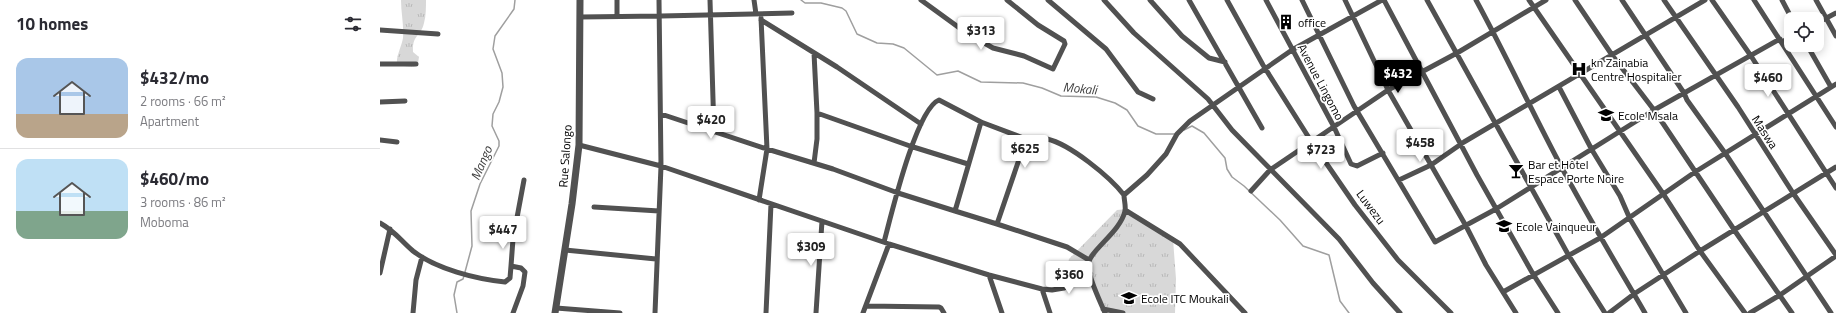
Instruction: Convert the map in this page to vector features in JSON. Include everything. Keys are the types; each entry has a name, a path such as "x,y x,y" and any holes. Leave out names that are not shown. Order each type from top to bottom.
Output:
{"street":[{"name":"Rue Salongo","path":"555,310 565,250 579,145 580,0"},
{"path":"617,0 617,16"},
{"path":"655,313 656,258 661,166 659,0"},
{"path":"710,0 714,132"},
{"path":"754,0 761,20 768,150 759,200"},
{"path":"920,0 961,30 993,48 1024,56 1053,69 1065,44 1064,41 1038,25 1007,0"},
{"path":"1048,0 1106,49 1138,92 1153,99"},
{"path":"1104,0 1134,33 1213,105 1232,130 1339,239 1373,283 1400,313"},
{"path":"1150,0 1182,36 1210,58 1225,62"},
{"path":"1189,0 1262,128"},
{"name":"Luwezu","path":"1227,0 1265,69 1311,141 1355,205 1398,260 1451,313"},
{"name":"Avenue Lingomo","path":"1266,0 1334,127 1352,166 1357,166 1383,153"},
{"path":"1302,0 1357,110 1435,242 1496,209 1654,110 1751,56 1784,40"},
{"path":"1345,0 1388,90 1466,226 1486,265 1516,313"},
{"path":"1124,195 1147,175 1164,156 1177,134 1190,121 1292,50 1353,15 1383,0 1496,209 1533,274 1558,313"},
{"path":"1427,0 1569,256 1605,313"},
{"path":"1476,0 1561,167 1600,238 1645,313"},
{"path":"1529,0 1664,195 1700,251 1745,313"},
{"path":"1251,190 1270,170 1388,90 1457,53 1546,0"},
{"path":"1576,0 1612,55 1654,110 1792,313"},
{"path":"1622,0 1684,93 1688,102 1725,153 1831,313"},
{"name":"Maswa","path":"1664,0 1836,256"},
{"path":"1399,180 1431,165 1460,144 1560,87 1705,0"},
{"path":"1712,0 1751,56 1836,188"},
{"path":"1754,0 1836,127"},
{"path":"1782,0 1788,12"},
{"path":"1816,0 1836,36"},
{"path":"580,17 792,13"},
{"path":"1826,18 1836,13"},
{"path":"761,20 814,52 921,124"},
{"path":"380,30 438,34"},
{"path":"814,52 817,113 817,139 814,163"},
{"path":"1811,52 1831,87"},
{"path":"380,64 416,64"},
{"path":"1502,292 1600,238 1630,219 1695,172 1836,84"},
{"path":"1560,87 1592,150 1620,196 1630,219 1686,313"},
{"path":"863,313 887,243 910,146 934,102 938,100 981,122 1026,138 1049,140 1074,152 1108,177 1124,195 1125,210 1120,222 1113,234 1093,253 1089,260 1090,274 1104,311 1123,313"},
{"path":"380,102 404,101"},
{"path":"817,113 910,146 968,164"},
{"path":"661,114 768,150 814,163 898,193 1067,247 1089,260"},
{"path":"955,210 981,122"},
{"path":"997,224 1026,138"},
{"path":"380,140 397,142"},
{"path":"579,145 661,166 887,243 988,275 1042,289 1052,290 1064,288 1090,274"},
{"path":"1609,313 1634,294 1700,251 1836,167"},
{"path":"380,223 390,228 422,257 458,273 505,282 510,278 514,232 524,180"},
{"path":"766,313 771,204"},
{"path":"594,207 659,210"},
{"path":"1125,210 1180,244 1245,313"},
{"path":"816,313 822,221"},
{"path":"380,273 390,228"},
{"path":"565,250 656,258"},
{"path":"1750,313 1780,295 1836,256"},
{"path":"413,313 416,280 422,257"},
{"path":"511,266 521,268 525,272 523,286 513,313"},
{"path":"988,275 1002,313"},
{"path":"1042,289 1050,313"},
{"path":"866,306 942,308 944,313"},
{"path":"555,310 620,313"}],"green space":[{"path":"401,0 426,0 426,14 423,28 415,39 413,46 413,52 419,57 418,63 414,67 403,66 397,63 403,38"},
{"path":"1127,209 1173,239 1176,279 1175,313 1104,313 1092,285 1071,275 1067,269 1069,259 1117,210"}],"waterway":[{"name":"Mango","path":"465,272 472,246 471,211 480,184 499,146 499,141 492,126 493,114 499,102 503,87 502,73 493,49 495,36 514,9 515,0"},
{"name":"Mokali","path":"801,0 805,3 821,3 842,8 846,11 857,34 877,43 893,44 904,48 937,75 958,71 981,82 1023,83 1042,88 1061,96 1096,97 1115,103 1127,110 1138,126 1156,134 1176,134"},
{"name":"Mokali","path":"1184,130 1192,126 1204,133 1225,158 1227,169 1232,177 1244,186 1280,220 1303,246 1329,255 1340,301 1349,313"},
{"name":"Mango","path":"457,313 454,295 457,282 463,279 464,276"}],"place":[{"name":"office","path":"1286,22"},
{"name":"kn Zainabia Centre Hospitalier","path":"1579,69"},
{"name":"Ecole Msala","path":"1606,115"},
{"name":"Bar et Hôtel Espace Porte Noire","path":"1516,171"},
{"name":"Ecole Vainqueur","path":"1504,226"},
{"name":"Ecole ITC Moukali","path":"1129,298"}]}
